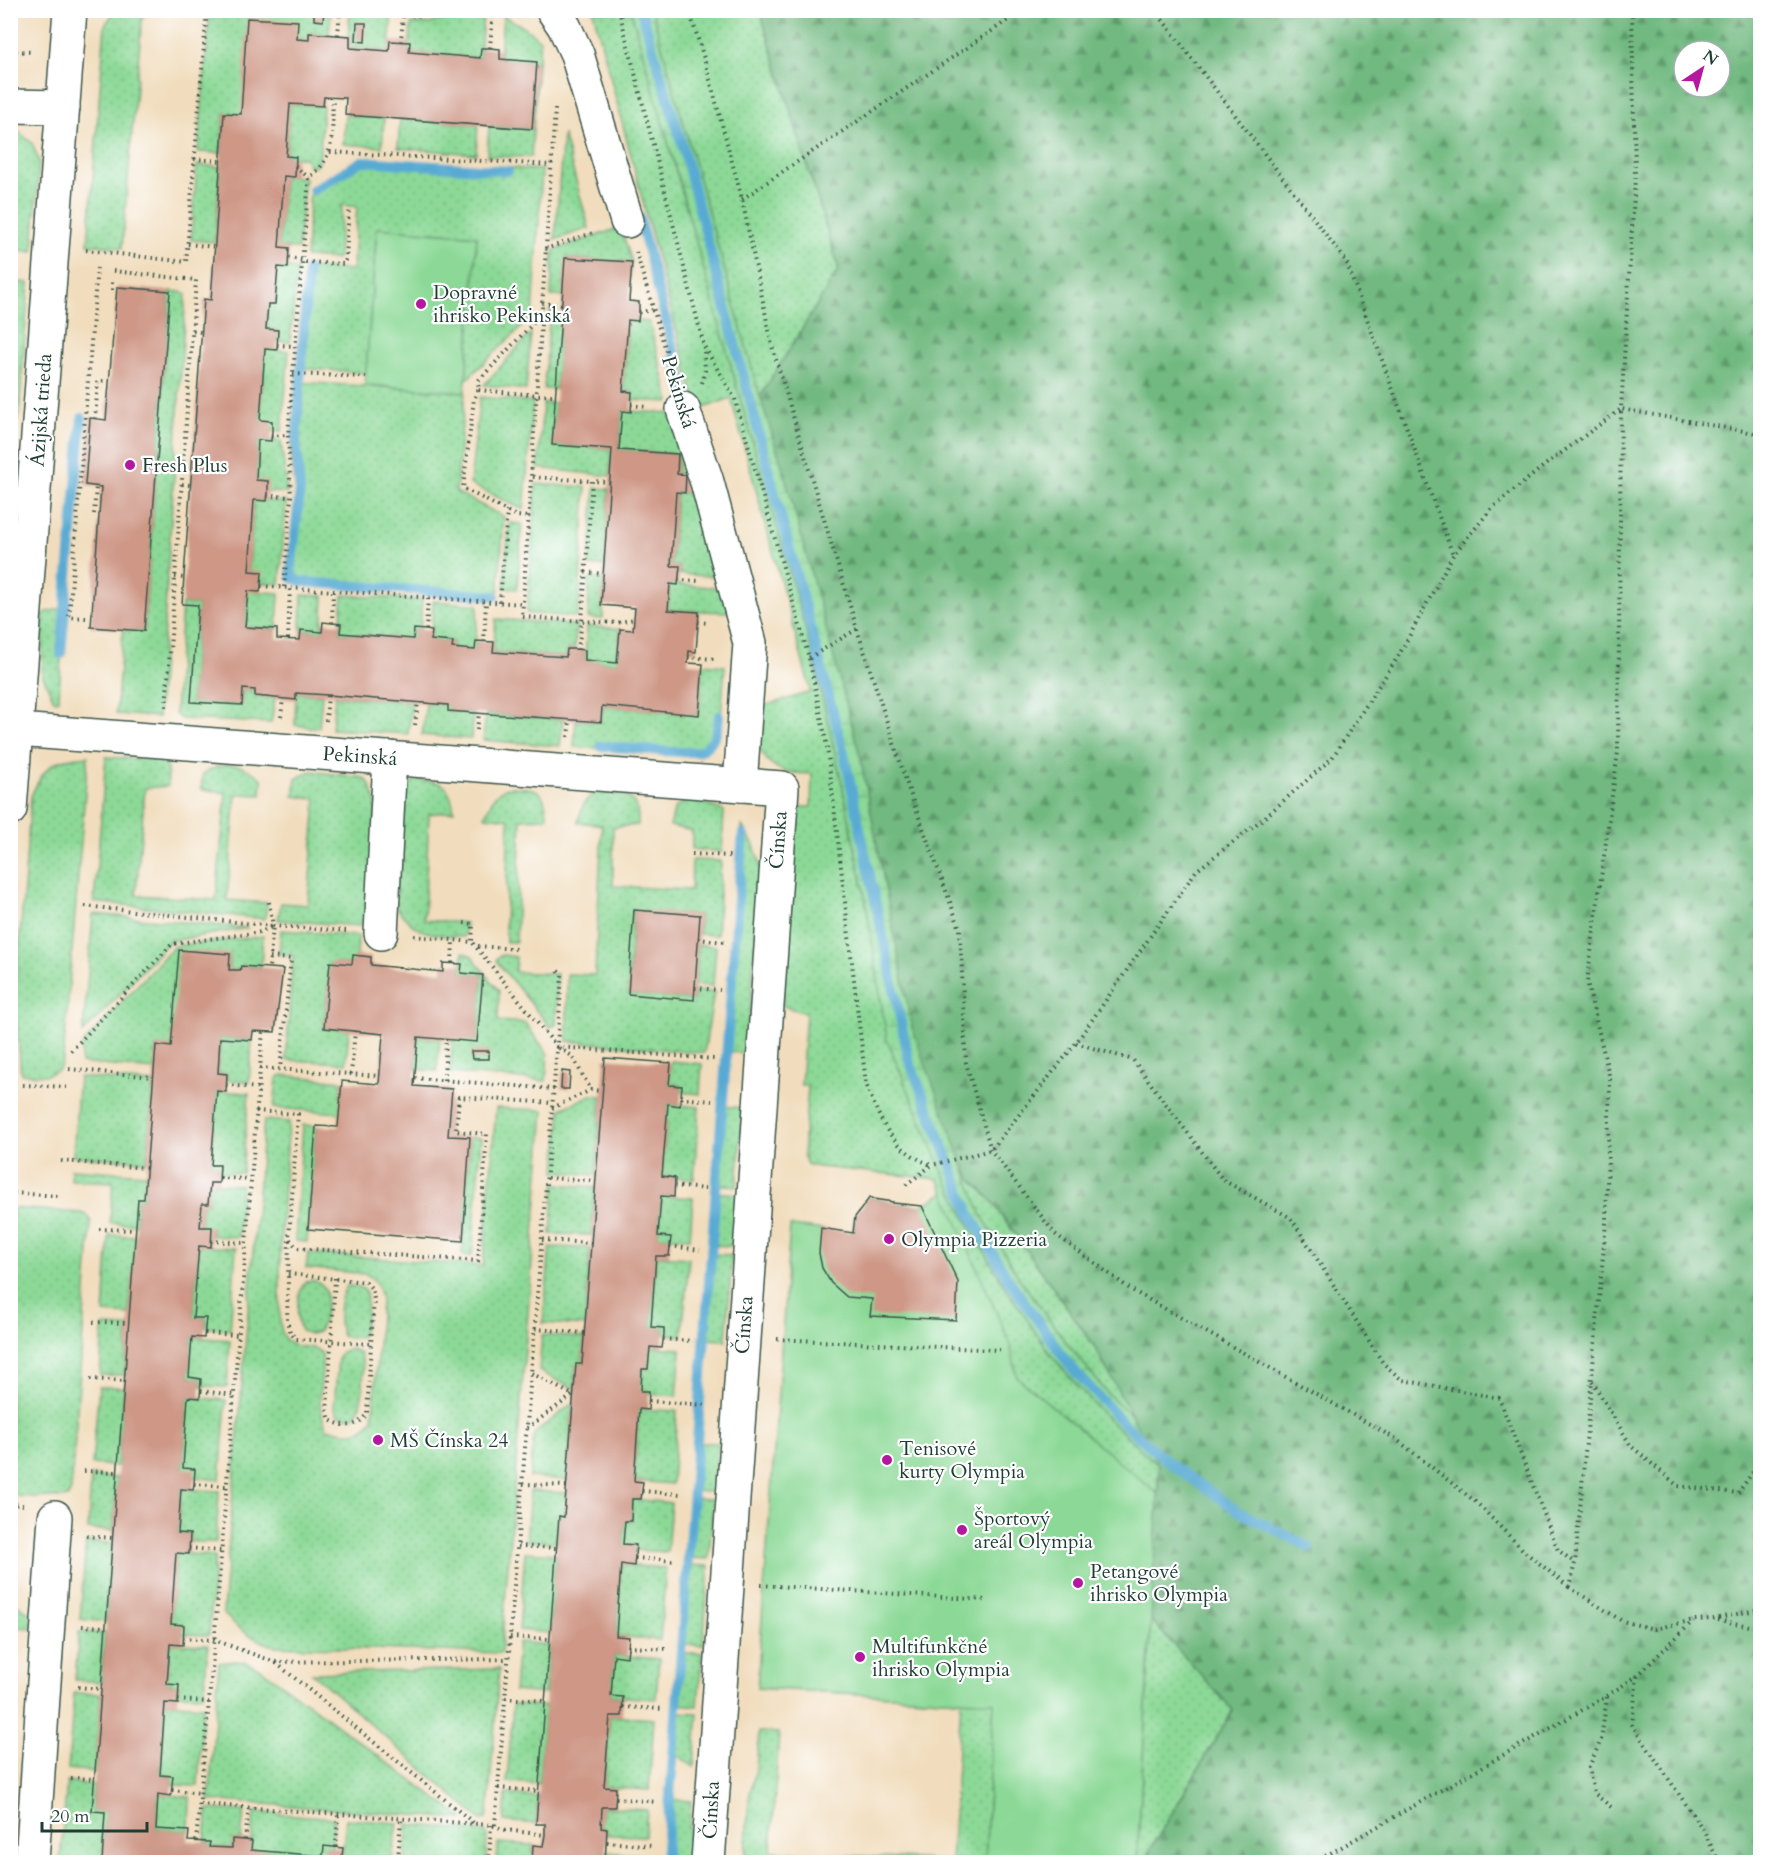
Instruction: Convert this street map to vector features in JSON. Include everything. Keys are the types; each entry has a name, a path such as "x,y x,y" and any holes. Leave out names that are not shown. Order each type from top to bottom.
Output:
{"street":[{"name":"Ázijská trieda","path":"10,809 16,730 23,488 63,107 70,10"},
{"path":"540,16 564,26 577,54 627,221"},
{"path":"10,106 63,107"},
{"name":"Pekinská","path":"683,409 707,482 750,643 740,785"},
{"name":"Pekinská","path":"16,730 782,788"},
{"path":"381,933 390,758"},
{"name":"Čínska","path":"708,1863 782,788"},
{"path":"32,1863 67,1526"}],"path":[{"path":"82,249 186,262 207,10"},
{"path":"338,35 339,10"},
{"path":"401,42 403,15 427,16 442,10"},
{"path":"490,48 493,10"},
{"path":"507,10 540,16"},
{"path":"689,10 742,200 772,346 856,629 909,790 960,929 966,1063 992,1150 1055,1234 1130,1289 1396,1439 1477,1503 1525,1552 1569,1587 1622,1621 1654,1629 1761,1608"},
{"path":"742,200 1023,10"},
{"path":"1155,10 1346,261 1453,555"},
{"path":"1569,1587 1575,1563 1606,1223 1610,1079 1587,982 1618,753 1621,409 1635,178 1632,10"},
{"path":"10,51 38,52"},
{"path":"284,587 291,497 288,435 309,178 319,170 330,152 333,97"},
{"path":"556,99 522,617 617,623 634,618"},
{"path":"330,152 551,165"},
{"path":"194,159 221,161"},
{"path":"295,166 309,178"},
{"path":"288,258 306,262 344,264 349,208"},
{"path":"545,249 627,221"},
{"name":"Pekinská","path":"627,221 683,409"},
{"path":"188,244 215,247"},
{"path":"86,618 69,617 97,268"},
{"path":"113,271 196,280 165,711"},
{"path":"112,281 112,290"},
{"path":"542,303 562,305"},
{"path":"639,312 654,310"},
{"path":"530,517 516,516 463,488 474,399 479,380 542,314"},
{"path":"193,331 201,332"},
{"path":"277,345 296,346"},
{"path":"293,374 366,377"},
{"path":"95,419 98,381 104,381"},
{"path":"478,390 556,395"},
{"path":"906,1185 932,1165 992,1150 1076,1043 1196,871 1264,818 1332,758 1399,655 1453,555 1492,508 1545,465 1621,409 1761,434"},
{"path":"186,423 195,424"},
{"path":"271,436 288,435"},
{"path":"532,477 609,482"},
{"path":"579,650 592,481"},
{"path":"182,484 190,485"},
{"path":"94,514 96,486"},
{"path":"267,496 291,497"},
{"path":"500,602 507,511"},
{"path":"585,572 603,574"},
{"path":"175,577 184,578"},
{"path":"261,586 523,604"},
{"path":"288,639 290,587"},
{"path":"332,623 333,590"},
{"path":"426,630 428,597"},
{"path":"484,642 486,601"},
{"path":"698,622 713,624"},
{"path":"809,658 856,629"},
{"path":"688,657 721,659"},
{"path":"327,707 328,695"},
{"path":"415,731 418,702"},
{"path":"692,854 730,856"},
{"path":"269,903 273,926 269,967"},
{"path":"85,906 273,926 348,931"},
{"path":"464,923 473,924 472,942 557,1047 572,1056 591,1090"},
{"path":"71,1051 172,944 261,932 273,926"},
{"path":"698,939 724,942"},
{"path":"452,963 453,940"},
{"path":"477,946 516,949"},
{"path":"270,957 291,959 280,1069"},
{"path":"489,1863 498,1788 554,1089 562,974 555,969"},
{"path":"695,988 720,990"},
{"path":"196,1841 222,1551 263,1031"},
{"path":"351,1074 355,1031"},
{"path":"444,1080 446,1039"},
{"path":"1076,1043 1133,1060 1223,1180 1291,1218 1383,1363 1402,1380 1499,1398 1558,1550 1575,1563"},
{"path":"557,1047 714,1059"},
{"path":"260,1068 380,1076"},
{"path":"69,1069 153,1077"},
{"path":"415,1078 554,1089"},
{"path":"22,1084 68,1087"},
{"path":"226,1085 258,1088"},
{"path":"289,1238 297,1248 478,1261 487,1134 456,1131 459,1097 552,1105 591,1090 602,1091"},
{"path":"681,1098 712,1101"},
{"path":"256,1111 298,1114 289,1238 287,1321 290,1332 296,1339 371,1344"},
{"path":"62,1161 147,1168"},
{"path":"220,1178 250,1179"},
{"path":"547,1178 595,1181"},
{"path":"674,1186 705,1189"},
{"path":"14,1193 59,1196"},
{"path":"99,1229 136,1230"},
{"path":"211,1240 246,1243"},
{"path":"542,1240 591,1243"},
{"path":"670,1246 700,1250"},
{"path":"288,1274 335,1278 366,1282 372,1289 374,1299 366,1413 363,1420 355,1425 339,1425 330,1420 327,1410 335,1278"},
{"path":"93,1322 129,1323"},
{"path":"535,1329 584,1333"},
{"path":"205,1333 238,1335"},
{"path":"782,1339 1000,1350"},
{"path":"663,1340 693,1341"},
{"path":"527,1428 573,1395 531,1372"},
{"path":"90,1379 124,1381"},
{"path":"1592,1380 1631,1446 1678,1486 1738,1493 1761,1462"},
{"path":"201,1391 234,1395"},
{"path":"649,1401 738,1408"},
{"path":"84,1471 117,1472"},
{"path":"522,1484 567,1486"},
{"path":"194,1485 226,1486"},
{"path":"642,1491 680,1494"},
{"path":"67,1526 113,1538"},
{"path":"518,1546 556,1548"},
{"path":"189,1548 222,1551"},
{"path":"635,1558 675,1561"},
{"path":"755,1585 987,1600"},
{"path":"1714,1619 1761,1628"},
{"path":"1318,1862 1607,1696 1637,1676 1694,1620"},
{"path":"73,1625 105,1627"},
{"path":"510,1637 550,1639"},
{"path":"183,1638 214,1640 275,1662 477,1824"},
{"path":"628,1647 668,1649"},
{"path":"275,1662 508,1659"},
{"path":"1637,1676 1632,1725 1704,1831 1717,1863"},
{"path":"69,1686 101,1689"},
{"path":"1607,1696 1601,1740 1589,1767 1594,1792 1611,1807"},
{"path":"505,1698 545,1701"},
{"path":"178,1700 209,1702"},
{"path":"623,1707 664,1709"},
{"path":"61,1777 94,1779"},
{"path":"498,1788 538,1791"},
{"path":"172,1790 201,1793"},
{"path":"616,1798 657,1802"},
{"path":"200,1804 493,1825 506,1830 544,1835"},
{"path":"245,1840 249,1807"},
{"path":"336,1847 338,1814"},
{"path":"398,1858 401,1819"},
{"path":"607,1842 653,1846"}],"green space":[{"path":"760,10 839,269 760,397 652,11"},
{"path":"10,11 18,11 15,44 11,44"},
{"path":"115,11 156,11 149,12 142,18 122,248 88,244 105,25"},
{"path":"210,11 314,11 314,20 323,21 324,11 331,11 329,34 310,33 309,40 297,39 241,114 224,113 221,153 198,152"},
{"path":"350,11 392,11 389,51 350,48 350,36 348,35"},
{"path":"593,11 631,11 813,656 866,902 887,1040 942,1170 970,1227 1006,1288 1051,1355 1098,1409 1159,1466 1151,1620 1004,1611 1010,1344 938,1179 818,1167 807,1164 803,1155 808,1086 801,1085 806,1013 783,1006 797,807 811,807 812,774 784,771 768,761 755,737 753,709 811,692 731,398 693,412 695,401"},
{"path":"631,11 652,11 760,397 783,469 860,756 912,1028 982,1216 1019,1278 1065,1341 1108,1394 1132,1416 1159,1466 1098,1409 1051,1355 1006,1288 970,1227 942,1170 887,1040 866,902 813,656"},
{"path":"760,11 1760,11 1760,1862 1143,1862 1233,1710 1151,1620 1159,1466 1093,1344 991,1200 970,1178 955,1148 912,1028 860,756 783,469 760,397 839,269"},
{"path":"459,13 483,15 480,58 409,52 411,24 429,24"},
{"path":"503,16 524,27 540,40 531,157 487,156 489,126 532,129 537,62 500,59"},
{"path":"290,104 323,106 319,163 316,166 308,165 306,158 286,156"},
{"path":"345,115 384,118 382,147 343,144"},
{"path":"400,119 478,125 476,154 398,148"},
{"path":"16,130 32,143 39,161 33,252 11,249 11,199"},
{"path":"563,134 589,228 555,240"},
{"path":"361,158 542,170 533,316 466,380 477,236 377,228 366,373 298,368 305,268 351,270 357,207 342,205 336,259 306,257 310,189"},
{"path":"197,165 220,167 215,242 191,240"},
{"path":"284,176 305,178 298,249 279,247"},
{"name":"Dopravné ihrisko Pekinská","path":"377,228 477,236 465,392 365,385"},
{"path":"619,228 632,262 566,258 563,296 551,296 555,250"},
{"path":"278,267 297,269 290,342 278,341 278,330 266,329 268,304 275,304"},
{"path":"11,281 29,283 19,414 11,439"},
{"path":"170,291 186,293 158,717 116,714 123,630 144,631"},
{"path":"550,310 561,316 556,389 544,389"},
{"path":"628,320 649,322 670,402 631,400 632,392 623,391"},
{"path":"531,333 526,390 484,385"},
{"path":"265,349 289,351 282,431 272,431 260,420"},
{"path":"296,382 465,392 456,492 504,517 498,598 302,584 291,580 289,574 296,493 291,453"},
{"path":"480,397 533,402 524,510 470,484"},
{"path":"543,403 555,403 553,445 612,449 610,476 538,468"},
{"path":"622,411 674,413 692,476 677,474 678,454 619,450"},
{"path":"258,440 281,441 287,493 268,492 256,480"},
{"path":"536,484 586,487 577,617 527,613"},
{"path":"595,488 609,489 604,566 589,566"},
{"path":"676,492 697,494 721,577 679,574 680,566 671,566"},
{"path":"254,500 286,502 280,584 261,583 249,571"},
{"path":"509,523 522,524 517,589 504,588"},
{"path":"589,579 603,579 603,619 588,618"},
{"path":"670,584 723,588 730,612 668,610"},
{"path":"248,591 279,593 277,629 245,627"},
{"path":"302,595 324,596 322,632 301,630"},
{"path":"343,595 422,600 420,630 414,629 413,639 340,633"},
{"path":"433,601 478,605 475,650 452,648 453,642 431,640"},
{"path":"182,604 198,605 191,702 242,705 243,689 255,690 255,696 275,698 271,723 181,719 175,714"},
{"path":"64,608 59,699 57,701 54,700 42,674 43,616 47,612"},
{"path":"496,619 576,625 575,649 567,649 566,657 493,652"},
{"path":"587,626 620,629 617,663 585,660"},
{"path":"703,664 725,666 720,728 714,744 699,754 574,747 576,720 601,722 602,706 699,715"},
{"path":"296,693 322,695 319,728 295,725"},
{"path":"335,696 412,702 408,734 332,729"},
{"path":"426,703 448,705 448,711 473,713 471,739 422,735"},
{"path":"486,714 563,720 560,746 483,740"},
{"path":"88,756 63,1060 59,1070 46,1075 21,1074 15,1003 31,796 41,777 52,765 66,759"},
{"path":"106,757 156,760 167,766 168,786 145,788 136,895 216,900 226,793 201,789 203,774 219,766 233,765 247,769 262,779 261,795 236,794 227,900 267,903 265,919 94,902"},
{"path":"310,771 364,778 369,783 376,801 370,910 364,916 361,926 278,920 281,903 308,905 316,799 294,796 296,779"},
{"path":"417,780 434,781 444,786 450,795 454,811 429,814 424,920 466,923 464,937 432,934 417,928 395,905 403,788"},
{"path":"510,787 533,789 542,795 547,818 521,819 516,942 506,942 505,926 509,819 485,816 497,794"},
{"path":"600,792 624,795 629,798 636,807 638,815 638,825 613,827 613,886 691,890 692,860 721,861 717,935 699,934 700,915 633,911 628,994 694,1000 695,991 714,992 704,1053 567,1041 567,974 595,975 602,825 578,822 582,807 587,800"},
{"path":"693,799 724,811 722,852 692,849 692,831 670,826 675,807"},
{"path":"742,826 754,845 761,867 747,1053 725,1052"},
{"path":"93,914 248,928 170,941 83,1033"},
{"path":"281,930 358,936 357,956 352,964 330,963 324,1028 349,1030 346,1063 286,1060 293,956 279,954"},
{"path":"263,936 261,967 241,966 240,970 229,970 230,954 171,1047 156,1046 154,1070 81,1063 82,1045 174,946"},
{"path":"698,945 716,946 713,986 695,985"},
{"path":"463,952 472,956 499,991 498,1021 525,1023 548,1054 546,1081 450,1073 453,1039 477,1041 483,975 461,973"},
{"path":"502,955 516,957 515,972 557,974 556,1025 550,1027 497,962 497,958"},
{"path":"418,1037 440,1039 437,1071 416,1069"},
{"path":"220,1038 252,1040 249,1082 227,1080 227,1074 218,1073"},
{"path":"671,1061 702,1064 700,1094 681,1092 682,1086 669,1085"},
{"path":"282,1075 342,1081 340,1113 274,1108 277,1078"},
{"path":"79,1077 153,1083 147,1161 73,1156"},
{"path":"217,1091 249,1093 242,1173 220,1172 220,1166 211,1165"},
{"path":"591,1095 601,1096 596,1175 556,1171 561,1109"},
{"path":"668,1104 699,1107 694,1179 662,1176"},
{"path":"720,1106 743,1108 737,1186 714,1184"},
{"name":"MŠ Čínska 24","path":"496,1108 544,1110 501,1653 274,1646 258,1640 240,1629 223,1613 264,1120 289,1122 280,1250 281,1330 291,1344 313,1348 322,1354 320,1400 323,1418 327,1428 341,1432 353,1432 364,1428 373,1418 381,1300 379,1292 375,1282 366,1274 306,1268 308,1253 483,1266"},
{"path":"303,1125 316,1126 307,1242 295,1241"},
{"path":"470,1137 481,1138 472,1256 462,1255"},
{"path":"955,1148 970,1178 991,1200 1093,1344 1132,1416 1108,1394 1065,1341 1019,1278 982,1216"},
{"path":"71,1169 146,1174 144,1199 138,1199 136,1224 110,1223 113,1182 71,1180"},
{"path":"210,1183 241,1185 238,1237 212,1236 212,1228 200,1227 202,1204 208,1204"},
{"path":"555,1184 595,1187 591,1235 551,1234"},
{"path":"714,1192 737,1194 733,1246 710,1245"},
{"name":"Športový areál Olympia","path":"944,1192 1010,1344 1017,1377 1158,1494 1137,1862 985,1862 994,1702 757,1688 790,1226 853,1233 855,1217 870,1197 894,1203 922,1206"},
{"path":"661,1196 693,1198 690,1238 658,1236"},
{"path":"14,1208 81,1213 89,1216 91,1224 71,1490 68,1497 11,1496 10,1232"},
{"path":"109,1235 136,1236 129,1315 104,1313"},
{"path":"199,1246 236,1248 230,1330 205,1327 206,1318 193,1318"},
{"path":"550,1247 590,1248 585,1326 543,1323"},
{"path":"709,1254 732,1255 726,1340 702,1339"},
{"path":"656,1256 689,1258 682,1336 664,1334 664,1328 651,1327"},
{"path":"314,1281 324,1287 326,1305 320,1329 310,1334 301,1331 298,1306 300,1292 305,1282"},
{"path":"347,1286 360,1287 366,1292 366,1314 361,1337 342,1336 340,1330 340,1303"},
{"path":"103,1326 128,1327 125,1375 100,1375"},
{"path":"542,1335 584,1338 582,1364 576,1365 574,1389 539,1371"},
{"path":"192,1337 230,1340 227,1387 201,1386 201,1379 189,1377"},
{"path":"650,1347 681,1349 677,1396 649,1394 649,1391 641,1391 642,1369 648,1369"},
{"path":"350,1349 359,1352 363,1365 363,1384 355,1416 346,1417 338,1415 334,1407 338,1358 341,1352"},
{"path":"99,1387 124,1387 118,1466 92,1464"},
{"path":"188,1397 226,1400 220,1480 194,1477 183,1468"},
{"path":"573,1403 567,1480 530,1477 534,1434"},
{"path":"639,1409 677,1411 672,1484 634,1481"},
{"path":"695,1443 718,1443 714,1492 691,1491"},
{"path":"91,1476 117,1478 113,1531 88,1529"},
{"path":"181,1489 219,1491 216,1542 190,1542 190,1534 178,1533"},
{"path":"530,1491 566,1493 564,1517 559,1516 557,1542 526,1541"},
{"path":"691,1498 713,1499 709,1559 686,1558"},
{"path":"632,1499 671,1503 667,1552 635,1550 623,1544 625,1521 631,1521"},
{"path":"86,1542 112,1543 106,1622 80,1619"},
{"path":"525,1552 556,1554 550,1633 519,1630"},
{"path":"176,1553 215,1556 209,1635 183,1634 171,1624"},
{"path":"621,1565 666,1568 660,1640 616,1636"},
{"path":"685,1565 709,1566 703,1645 680,1644"},
{"path":"11,1602 31,1614 32,1628 13,1627 11,1652"},
{"path":"999,1611 985,1862 745,1862 749,1798 756,1769 759,1732 779,1733 771,1851 951,1861 961,1700 757,1688"},
{"path":"1151,1620 1233,1710 1143,1862 1137,1862"},
{"path":"79,1632 105,1633 101,1682 75,1680"},
{"path":"518,1642 549,1645 545,1694 514,1691"},
{"path":"170,1644 208,1645 204,1695 178,1694 179,1685 167,1684"},
{"path":"679,1653 702,1653 698,1706 675,1704"},
{"path":"614,1655 659,1659 656,1699 611,1696"},
{"path":"245,1662 261,1669 464,1819 209,1800 219,1663"},
{"path":"499,1669 488,1813 486,1819 481,1820 312,1673"},
{"path":"74,1693 101,1694 95,1772 68,1769"},
{"path":"165,1703 203,1706 198,1786 172,1785 172,1776 160,1775"},
{"path":"513,1704 545,1706 539,1784 507,1782"},
{"path":"674,1712 698,1713 694,1767 672,1751"},
{"path":"610,1716 654,1719 649,1790 604,1787"},
{"path":"67,1782 94,1785 92,1811 105,1812 102,1862 60,1862"},
{"path":"158,1794 190,1797 189,1831 156,1829"},
{"path":"506,1794 538,1797 536,1824 504,1821"},
{"path":"668,1799 691,1801 687,1862 663,1862"},
{"path":"602,1807 647,1810 645,1836 607,1835 607,1829 601,1828"},
{"path":"208,1809 244,1811 241,1840 233,1840 232,1848 209,1847 210,1842 205,1842"},
{"path":"254,1812 334,1818 332,1847 325,1846 323,1856 251,1850"},
{"path":"346,1819 398,1823 392,1858 387,1858 387,1862 364,1862 364,1859 342,1857"},
{"path":"407,1824 485,1832 487,1836 486,1862 405,1862"},
{"path":"498,1843 533,1845 532,1862 497,1862"},
{"path":"606,1852 644,1855 643,1862 605,1862"}],"building":[{"path":"314,10 324,10 323,21 314,20"},
{"path":"247,18 298,21 297,39 309,40 309,33 350,36 350,48 389,51 390,41 410,42 409,52 480,58 481,48 490,48 500,49 500,59 537,62 532,129 345,115 346,98 324,97 323,106 290,104 286,156 296,157 295,177 284,176 279,247 289,248 288,268 278,267 275,304 268,304 266,329 278,330 277,350 265,349 260,420 272,421 272,431 271,441 258,440 256,480 268,481 268,492 267,501 254,500 249,571 262,572 261,586 260,592 248,591 245,627 277,629 277,639 300,640 301,630 322,632 323,622 341,624 340,633 413,639 414,629 426,630 432,631 431,640 453,642 452,648 475,650 476,641 494,642 493,652 566,657 567,649 575,649 585,650 585,660 617,663 620,629 633,630 635,608 601,605 612,449 552,445 565,258 632,262 629,301 639,302 639,312 638,321 628,320 623,391 632,392 631,412 622,411 619,450 678,454 677,474 686,475 685,493 676,492 671,566 680,566 678,585 670,584 668,610 699,612 696,652 689,651 688,663 703,664 699,715 602,706 601,722 448,711 448,705 328,695 296,693 296,700 255,696 255,690 243,689 242,705 191,702 198,605 182,604 204,299 211,300 224,113 241,114"},
{"path":"357,23 366,23 365,42 356,41"},
{"name":"Fresh Plus","path":"117,287 170,291 144,631 91,627 101,487 85,485 90,418 106,420"},
{"path":"634,910 700,915 694,1000 628,994"},
{"path":"179,950 230,954 229,970 240,970 241,966 283,969 275,1032 253,1031 252,1040 220,1038 218,1073 227,1074 226,1092 217,1091 211,1165 220,1165 219,1183 210,1183 208,1204 202,1204 200,1227 212,1227 211,1247 199,1246 193,1318 206,1318 204,1338 192,1337 189,1377 201,1379 200,1398 188,1397 183,1468 195,1469 194,1484 193,1490 181,1489 178,1533 190,1534 189,1554 176,1553 171,1624 184,1625 183,1645 170,1644 167,1684 179,1685 178,1704 165,1703 160,1775 173,1776 171,1796 158,1794 156,1829 189,1831 188,1841 210,1842 209,1847 232,1848 232,1839 252,1841 251,1850 323,1856 324,1846 343,1848 342,1857 364,1859 364,1862 102,1862 105,1812 92,1811 138,1199 144,1199 156,1045 171,1047"},
{"path":"353,955 371,957 371,965 443,972 443,963 462,964 461,973 483,975 477,1042 418,1037 414,1086 452,1089 448,1136 470,1137 463,1241 308,1229 316,1126 338,1127 342,1081 379,1084 383,1034 324,1028 330,962 352,964"},
{"path":"471,1051 489,1051 489,1059 472,1059"},
{"path":"605,1058 671,1063 669,1085 682,1086 680,1106 668,1104 662,1176 675,1178 674,1197 661,1196 658,1236 671,1237 669,1256 656,1256 651,1327 664,1328 664,1334 662,1348 650,1347 648,1369 642,1369 641,1391 649,1391 648,1410 639,1409 634,1481 643,1482 641,1499 632,1499 631,1521 625,1521 623,1544 636,1545 634,1566 621,1564 616,1636 629,1637 627,1657 614,1655 611,1696 623,1697 622,1716 610,1716 604,1787 616,1788 615,1807 602,1807 601,1828 607,1829 605,1862 532,1862 533,1845 543,1846 545,1835 545,1824 536,1824 559,1516 564,1517 576,1364 582,1364"},
{"path":"562,1071 570,1072 569,1089 561,1089"},
{"path":"870,1197 893,1203 922,1206 958,1282 956,1320 870,1316 872,1299 847,1297 831,1283 822,1268 819,1253 821,1228 853,1233 855,1217"},
{"path":"387,1858 406,1859 405,1862 387,1862"}],"waterway":[{"path":"641,10 681,141 844,753 909,1060 970,1214 1010,1282 1070,1366 1126,1426 1172,1465 1238,1511 1309,1547"},
{"path":"313,190 362,161 508,171"},
{"path":"639,217 687,401"},
{"path":"308,270 296,441 300,490 292,578 303,582 495,596"},
{"path":"61,654 82,418"},
{"path":"601,746 700,751 709,745 714,737 719,716"},
{"path":"665,1862 743,834"}],"place":[{"name":"Dopravné ihrisko Pekinská","path":"421,304"},
{"name":"Fresh Plus","path":"130,465"},
{"name":"Olympia Pizzeria","path":"889,1239"},
{"name":"MŠ Čínska 24","path":"378,1440"},
{"name":"Tenisové kurty Olympia","path":"887,1460"},
{"name":"Športový areál Olympia","path":"962,1530"},
{"name":"Petangové ihrisko Olympia","path":"1078,1583"},
{"name":"Multifunkčné ihrisko Olympia","path":"860,1657"}]}
